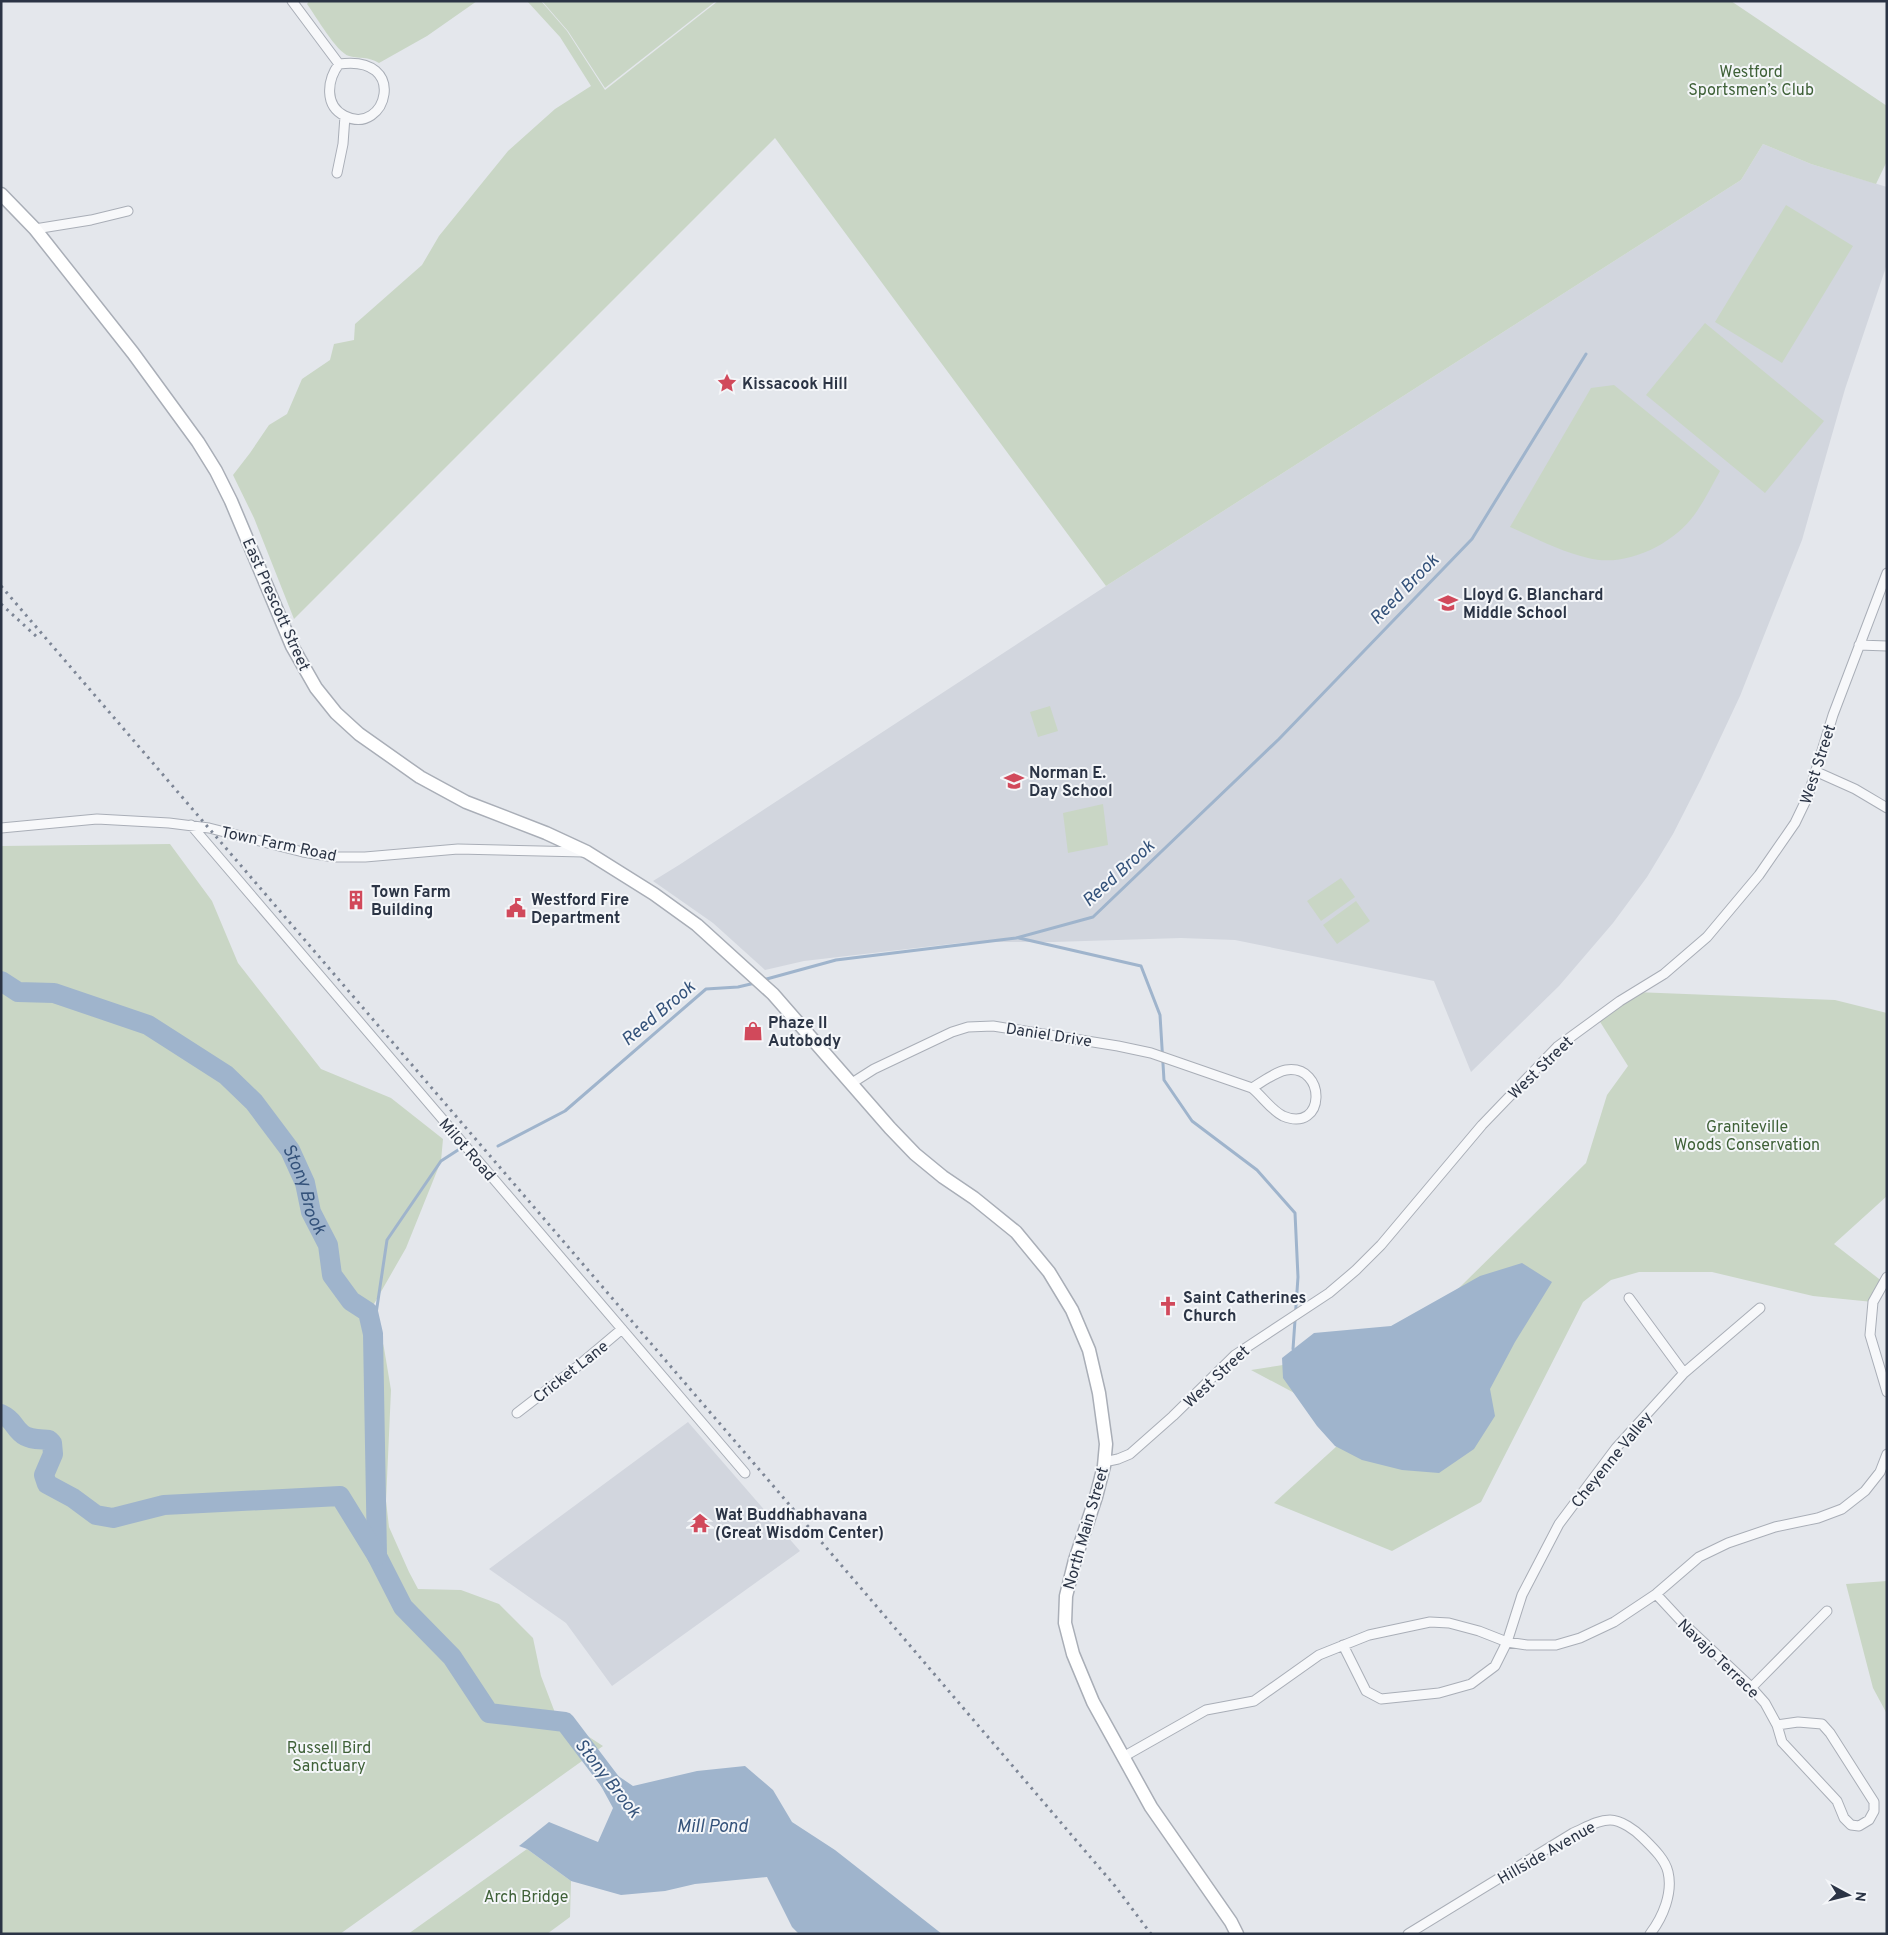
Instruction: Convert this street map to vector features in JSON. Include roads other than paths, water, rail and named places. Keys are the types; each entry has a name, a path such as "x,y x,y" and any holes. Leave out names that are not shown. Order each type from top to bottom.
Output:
{"main road":[{"name":"East Prescott Street","path":"1,194 35,229 133,353 198,442 216,471 251,545 292,646 316,688 336,713 359,734 420,777 466,802 546,833 587,852 654,894 698,925 766,987 852,1082"},
{"name":"North Main Street","path":"852,1082 890,1128 915,1154 1016,1232 1049,1272 1072,1310 1089,1350 1103,1417 1106,1444 1096,1497 1075,1560 1066,1596 1065,1623 1073,1654 1093,1702 1151,1807 1237,1934"}],"street":[{"path":"292,1 339,64"},
{"path":"352,62 369,66 381,74 385,86 384,99 379,109 370,117 361,120 345,116 339,113 331,104 329,90 335,70 339,64 352,62"},
{"path":"337,173 343,144 345,116"},
{"path":"35,229 91,220 128,211"},
{"name":"West Street","path":"1104,1462 1130,1454 1173,1416 1236,1355 1329,1293 1356,1270 1381,1245 1482,1125 1557,1047 1620,1001 1664,974 1707,937 1759,875 1795,823 1817,772 1833,715 1887,573"},
{"path":"1859,645 1887,646"},
{"path":"1817,772 1855,789 1887,808"},
{"name":"Town Farm Road","path":"1,828 97,819 143,820 191,825 303,852 334,857 365,857 458,849 587,852"},
{"name":"Milot Road","path":"191,825 745,1473"},
{"name":"Daniel Drive","path":"852,1082 874,1069 952,1032 968,1027 993,1026 1151,1053 1252,1088 1284,1116 1300,1118 1309,1115 1316,1105 1316,1088 1313,1082 1296,1071 1286,1070 1252,1088"},
{"path":"1887,1277 1874,1302 1870,1335 1887,1392"},
{"path":"1629,1298 1684,1374"},
{"name":"Cheyenne Valley","path":"1344,1645 1366,1691 1381,1699 1439,1692 1471,1684 1494,1666 1507,1642 1522,1595 1558,1524 1616,1448 1684,1374 1760,1308"},
{"name":"Cricket Lane","path":"517,1413 622,1329"},
{"path":"1123,1757 1206,1710 1254,1701 1320,1654 1369,1635 1430,1622 1449,1623 1479,1631 1507,1642 1527,1645 1556,1645 1580,1638 1614,1622 1656,1594 1698,1557 1728,1543 1775,1528 1818,1518 1842,1509 1866,1491 1880,1472 1887,1454"},
{"name":"Navajo Terrace","path":"1656,1594 1765,1703 1782,1742 1837,1801 1844,1818 1851,1825 1859,1826 1869,1820 1874,1811 1874,1802 1822,1724 1798,1722 1776,1725"},
{"path":"1752,1688 1827,1611"},
{"name":"Hillside Avenue","path":"1408,1934 1574,1833 1595,1823 1607,1820 1616,1820 1639,1833 1656,1852 1668,1872 1668,1898 1650,1934"}],"water":[{"path":"1522,1263 1552,1282 1515,1342 1490,1389 1495,1416 1474,1449 1439,1473 1402,1470 1362,1460 1335,1446 1317,1426 1283,1378 1282,1358 1314,1333 1391,1326 1480,1276"},
{"name":"Mill Pond","path":"745,1766 773,1790 792,1822 835,1850 942,1934 799,1934 792,1927 767,1877 695,1884 665,1891 621,1895 571,1881 527,1849 519,1846 549,1822 598,1842 613,1808 595,1775 605,1767 633,1786 697,1771"}],"waterway":[{"name":"Reed Brook","path":"763,980 836,960 1016,938 1093,917 1279,739 1472,539 1586,354"},
{"path":"1019,938 1141,966 1160,1015 1164,1080 1192,1121 1257,1170 1295,1213 1298,1277 1293,1349"},
{"name":"Stony Brook","path":"1,981 18,992 54,993 148,1025 226,1075 254,1102 290,1150 305,1183 311,1212 328,1245 332,1275 351,1301 368,1312 373,1334 377,1556 403,1607 452,1657 489,1713 565,1722 618,1792"},
{"name":"Reed Brook","path":"498,1146 565,1111 706,989 738,987 755,983"},
{"path":"373,1334 387,1240 441,1161 458,1150"},
{"name":"Stony Brook","path":"1,1414 8,1418 27,1437 49,1440 52,1443 53,1454 44,1475 47,1484 73,1498 96,1515 113,1518 164,1505 340,1496 377,1556"}],"railway":[{"path":"1,586 866,1594 1115,1886 1151,1934"},
{"path":"1,604 37,637"}],"place":[{"name":"Kissacook Hill","path":"727,383"},
{"name":"Lloyd G. Blanchard Middle School","path":"1448,603"},
{"name":"Norman E. Day School","path":"1014,781"},
{"name":"Town Farm Building","path":"356,900"},
{"name":"Westford Fire Department","path":"516,908"},
{"name":"Phaze II Autobody","path":"753,1031"},
{"name":"Saint Catherines Church","path":"1168,1306"},
{"name":"Wat Buddhabhavana (Great Wisdom Center)","path":"700,1523"}],"park label":[{"name":"Westford Sportsmen’s Club","path":"1751,80"},
{"name":"Graniteville Woods Conservation","path":"1747,1135"},
{"name":"Russell Bird Sanctuary","path":"329,1756"},
{"name":"Arch Bridge","path":"526,1896"}]}
